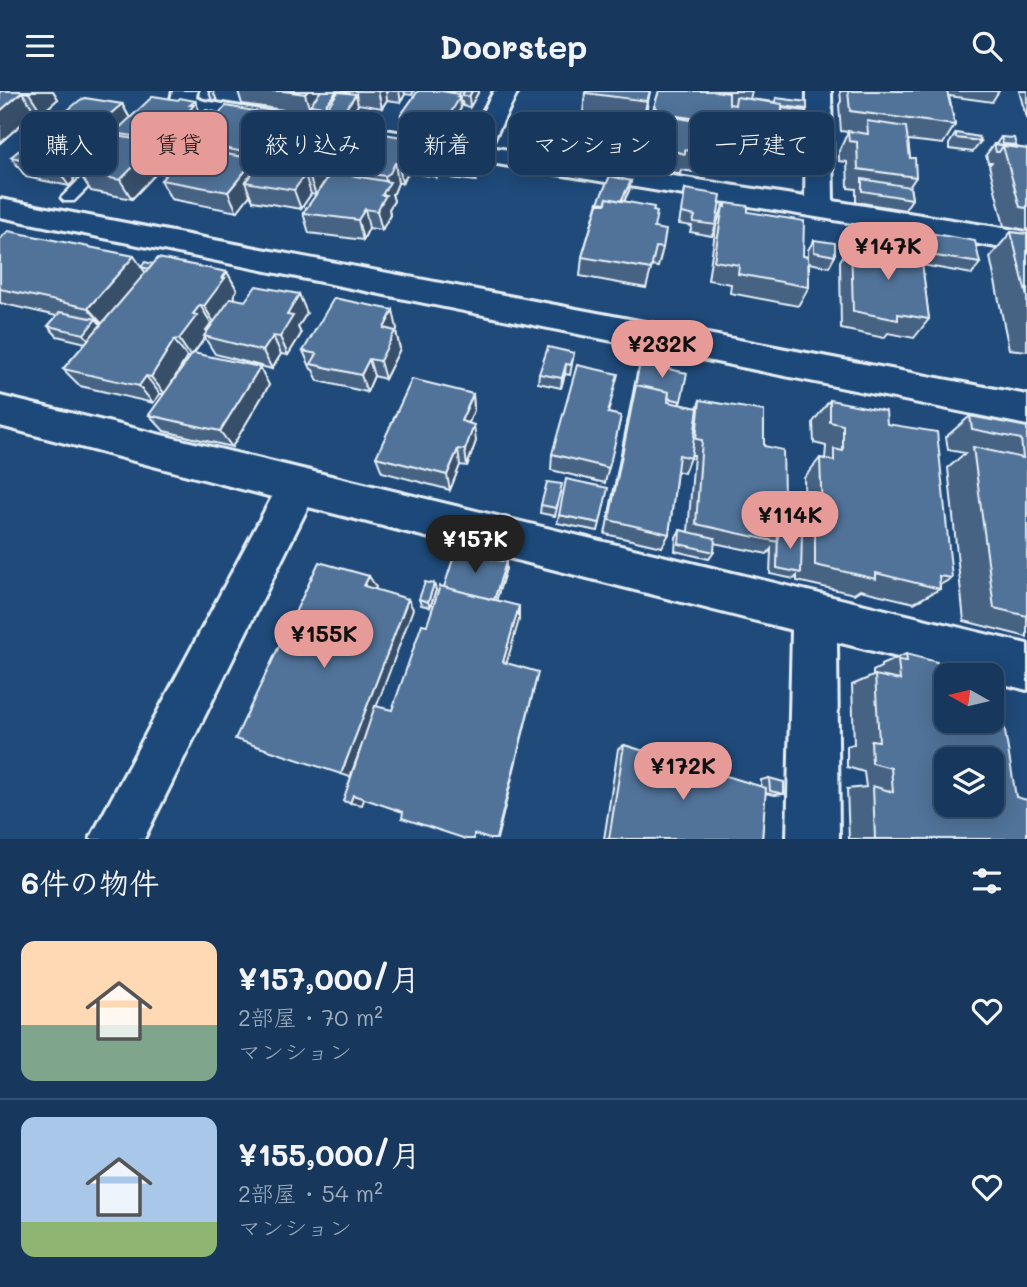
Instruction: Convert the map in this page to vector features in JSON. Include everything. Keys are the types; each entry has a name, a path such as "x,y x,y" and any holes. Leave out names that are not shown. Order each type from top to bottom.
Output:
{"street":[{"path":"495,112 506,91"},
{"path":"819,91 819,208"},
{"path":"180,98 188,104 202,108 399,139"},
{"path":"495,154 1027,242"},
{"path":"0,208 1027,410"},
{"path":"0,411 1027,667"},
{"path":"116,839 298,487"},
{"path":"813,839 815,613"}],"lane":[{"path":"69,198 92,175"}],"building":[{"path":"0,91 32,91 22,92 0,111"},
{"path":"283,91 308,91 305,94"},
{"path":"321,91 337,91 324,107 310,105"},
{"path":"418,91 441,91 459,94 457,97 460,97 451,112 403,112"},
{"path":"459,91 472,91 469,97"},
{"path":"650,91 647,101 585,93"},
{"path":"659,91 714,91 729,93 729,104 735,105 736,97 782,104 782,112 690,112 690,118 676,116 676,112 656,112 657,108 654,107"},
{"path":"848,91 947,91 955,125 850,111"},
{"path":"338,92 356,94 344,111 327,108"},
{"path":"153,96 195,101 190,105 194,105 188,112 136,112"},
{"path":"85,98 122,104 113,112 65,112"},
{"path":"776,98 807,102 807,109 782,106 776,103"},
{"path":"226,106 259,112 241,112 241,151 227,149 227,112 220,112"},
{"path":"782,108 806,112 782,112"},
{"path":"131,117 131,136 117,133 117,130"},
{"path":"676,117 690,120 690,151 685,150 685,154 676,152"},
{"path":"867,121 906,127 910,158 915,158 916,177 858,169 857,142 849,141 848,131 868,134"},
{"path":"956,133 979,137 981,141 956,138"},
{"path":"385,134 399,136 399,164 395,163 390,173 385,176 379,175 385,175"},
{"path":"117,136 131,138 131,169 120,180 94,175 117,175"},
{"path":"1001,137 1014,138 1016,145 1003,144"},
{"path":"994,144 1027,149 1003,146 996,152"},
{"path":"1003,146 1027,149 1027,208 1020,207"},
{"path":"21,149 21,159 11,157"},
{"path":"227,154 241,157 242,175 228,192 161,180 166,175 227,175"},
{"path":"251,175 305,175 294,190 245,182"},
{"path":"330,175 349,175 390,182 377,211 365,209 358,220 303,213"},
{"path":"610,176 631,181 621,201 607,198 606,203 598,202"},
{"path":"862,179 910,187 912,199 862,191"},
{"path":"685,189 721,195 716,225 693,222 695,216 682,213"},
{"path":"607,198 654,207 653,211 657,212 654,228 666,230 663,248 656,247 651,269 582,257 598,204 605,204"},
{"path":"726,203 748,206 748,212 804,221 803,256 808,257 809,287 738,274 739,265 714,261 723,206 726,207"},
{"path":"883,225 975,241 980,263 885,248"},
{"path":"8,231 134,256 88,308 0,289 0,239"},
{"path":"1011,232 1027,234 1027,297"},
{"path":"814,240 835,243 835,256 814,252"},
{"path":"851,242 921,254 929,319 898,314 898,320 853,311"},
{"path":"158,258 227,272 204,306 200,305 193,314 197,315 179,339 174,340 151,377 146,376 139,386 63,369"},
{"path":"145,262 153,264 149,269 141,267"},
{"path":"256,286 299,294 287,315 293,316 280,337 273,336 263,351 204,336 231,298 245,301"},
{"path":"334,298 393,310 384,328 395,331 380,361 369,359 361,375 311,364 317,354 303,351"},
{"path":"60,312 96,319 84,334 48,326"},
{"path":"548,347 574,353 571,365 566,364 562,378 539,374"},
{"path":"193,353 260,367 220,431 149,415"},
{"path":"640,363 687,373 681,401 668,398 669,392 636,385 634,391"},
{"path":"577,365 618,374 608,413 621,416 609,468 552,454"},
{"path":"412,379 473,394 461,421 474,425 465,450 458,449 447,475 376,457"},
{"path":"636,385 669,392 668,402 698,408 691,458 679,455 669,534 609,520"},
{"path":"700,400 764,411 764,446 783,450 784,495 778,495 778,542 696,524 702,440 696,439"},
{"path":"830,400 886,411 887,424 937,432 952,578 939,576 940,589 876,573 876,579 815,565 815,513 822,514 820,458 834,461 834,449 843,451 843,425 830,422"},
{"path":"970,416 1027,427 1027,616 994,608 973,447 1023,458 1021,439 972,429"},
{"path":"566,479 608,488 600,523 559,515"},
{"path":"547,482 562,484 556,508 541,505"},
{"path":"778,528 802,533 801,573 777,568"},
{"path":"680,530 715,538 714,552 679,544"},
{"path":"456,550 506,562 494,600 444,587"},
{"path":"319,562 369,576 364,586 408,599 341,774 235,739"},
{"path":"425,582 434,584 428,602 419,599"},
{"path":"440,586 519,606 503,662 538,672 496,839 474,834 474,839 466,839 402,818 403,812 353,795 350,803 343,801 375,706 392,710 422,624 427,625"},
{"path":"906,654 937,662 934,663 934,733 1004,733 1004,726 1016,797 1027,800 1027,839 875,839 873,786 893,792 891,768 872,763 871,740 879,741 875,675 900,680 898,660 907,661"},
{"path":"624,745 766,788 762,839 609,839"},
{"path":"769,778 784,782 784,794 770,791"}]}
